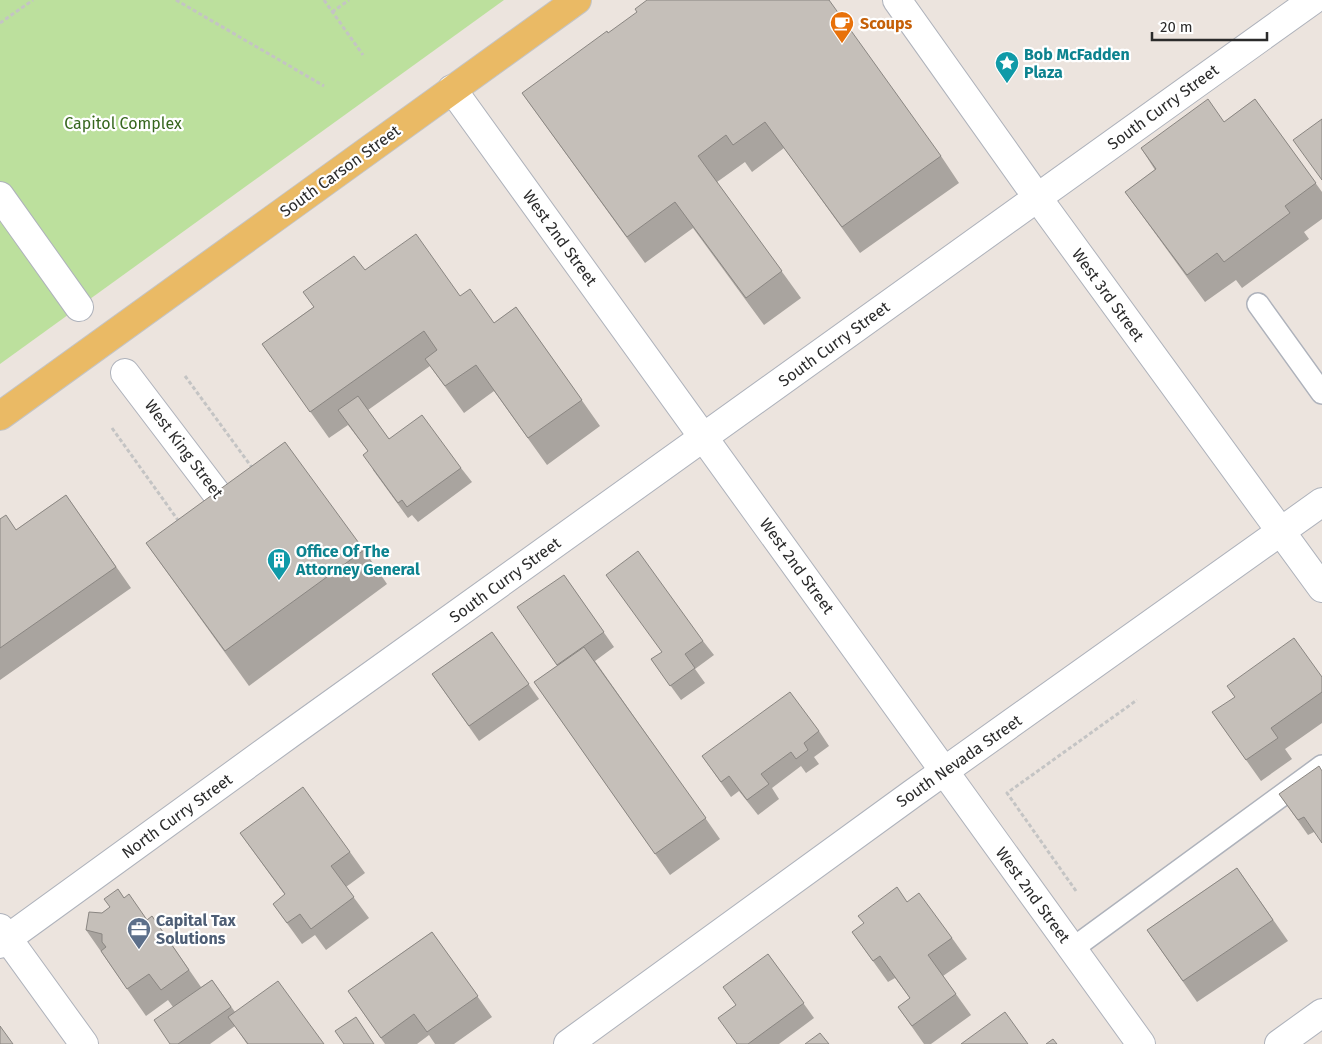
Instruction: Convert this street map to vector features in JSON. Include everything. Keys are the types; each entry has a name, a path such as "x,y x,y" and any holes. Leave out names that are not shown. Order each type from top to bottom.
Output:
{"main road":[{"name":"South Carson Street","path":"0,416 577,0"}],"street":[{"name":"West 3rd Street","path":"897,0 1037,197 1322,588"},
{"name":"South Curry Street","path":"355,687 1313,0"},
{"name":"West 2nd Street","path":"452,89 1141,1044"},
{"path":"0,196 79,306"},
{"name":"West King Street","path":"126,372 241,525"},
{"name":"South Nevada Street","path":"568,1044 945,771 1322,502"},
{"name":"North Curry Street","path":"3,937 355,687"},
{"path":"3,937 84,1044"},
{"path":"1279,1044 1322,1013"}],"lane":[{"path":"1258,304 1322,393"},
{"path":"1072,949 1322,766"}],"path":[{"path":"0,23 33,0"},
{"path":"176,0 324,86"},
{"path":"324,0 363,54"},
{"path":"332,12 349,0"},
{"path":"1081,898 1007,793 1138,700"}],"green space":[{"name":"Capitol Complex","path":"0,0 504,0 0,364"}],"building":[{"path":"647,0 829,0 941,156 842,227 765,122 733,145 726,135 698,156 782,271 746,298 675,202 627,237 522,93 607,31 608,33 637,12 635,9"},
{"path":"1208,99 1224,122 1255,99 1316,183 1285,206 1290,213 1224,262 1217,253 1187,275 1125,192 1156,169 1141,148"},
{"path":"1322,119 1322,180 1293,140"},
{"path":"416,234 460,296 470,289 494,323 516,307 582,400 528,438 476,365 445,386 425,359 437,350 424,331 310,412 262,344 314,307 303,292 354,256 365,270"},
{"path":"358,396 389,439 422,415 461,468 407,507 402,500 398,503 363,455 368,451 338,410"},
{"name":"Office Of The Attorney General","path":"285,442 364,550 225,651 146,543"},
{"path":"66,495 116,567 0,648 0,519 6,515 16,530"},
{"path":"638,551 703,641 685,654 695,668 670,686 651,659 662,652 606,575"},
{"path":"564,575 604,632 557,665 517,607"},
{"path":"492,632 529,684 469,726 432,674"},
{"path":"1294,638 1322,677 1322,692 1271,728 1278,738 1246,760 1212,712 1235,697 1227,686"},
{"path":"584,647 706,818 655,854 534,682"},
{"path":"790,692 819,731 804,743 808,750 796,759 791,752 761,774 769,784 747,800 729,776 721,782 702,756"},
{"path":"1319,766 1322,771 1322,843 1304,817 1298,820 1279,794"},
{"path":"303,787 350,852 331,866 354,897 311,929 300,914 287,923 273,904 285,894 240,833"},
{"path":"1237,868 1273,920 1183,981 1147,930"},
{"path":"897,887 907,902 919,893 952,938 928,955 956,994 912,1026 898,1007 910,998 880,956 873,961 852,932 864,923 858,916"},
{"path":"118,889 124,898 129,894 147,920 152,916 189,970 161,990 149,974 127,989 101,951 106,947 102,942 102,934 86,930 89,912 102,913 110,907 104,899"},
{"path":"432,932 478,996 427,1032 414,1014 381,1038 348,991"},
{"path":"768,954 804,1003 748,1044 737,1044 718,1018 736,1005 723,987"},
{"path":"212,980 231,1007 178,1044 170,1044 154,1020"},
{"path":"278,981 324,1044 248,1044 228,1017"},
{"path":"1005,1012 1028,1044 961,1044"},
{"path":"356,1017 374,1044 344,1044 335,1031"},
{"path":"0,1026 13,1044 0,1044"},
{"path":"820,1033 829,1044 805,1044"},
{"path":"1053,1039 1057,1044 1046,1044"}],"place":[{"name":"Scoups","path":"842,44"},
{"name":"Bob McFadden Plaza","path":"1007,84"},
{"name":"Office Of The Attorney General","path":"279,581"},
{"name":"Capital Tax Solutions","path":"139,950"}]}
